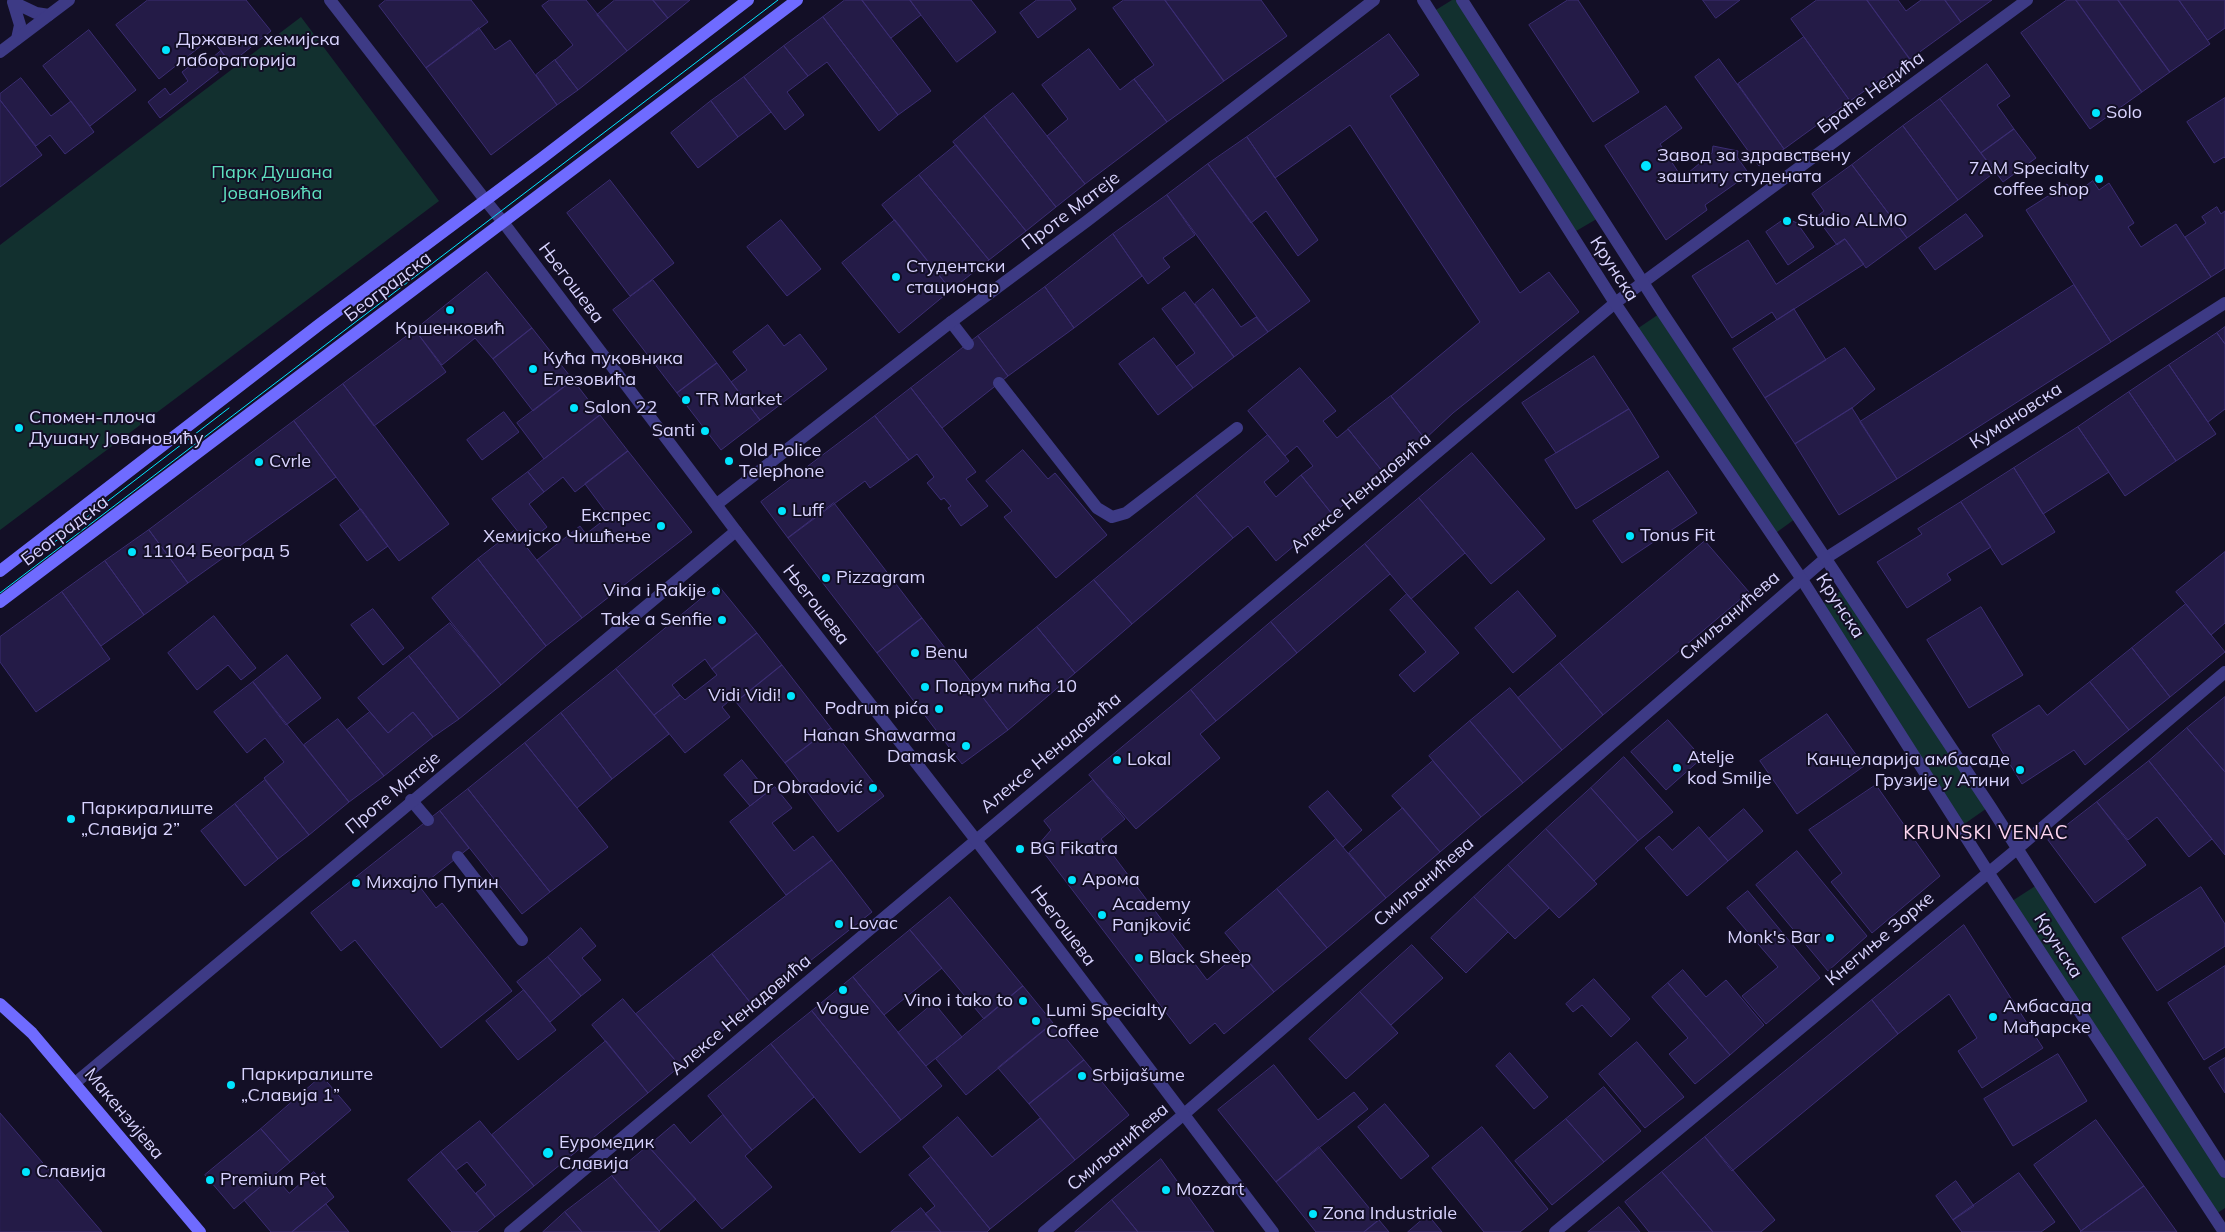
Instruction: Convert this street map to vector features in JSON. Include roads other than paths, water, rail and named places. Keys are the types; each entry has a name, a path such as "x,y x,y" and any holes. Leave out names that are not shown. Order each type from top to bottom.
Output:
{"main road":[{"name":"Београдска","path":"0,571 327,319 748,0"},
{"name":"Београдска","path":"0,602 797,0"},
{"name":"Макензијева","path":"0,993 20,1021 75,1083 200,1232"},
{"name":"Макензијева","path":"0,1004 20,1021"}],"street":[{"path":"0,52 69,0"},
{"name":"Његошева","path":"330,0 486,200 736,531 976,840 1273,1232"},
{"name":"Проте Матеје","path":"717,504 951,322 1087,221 1374,0"},
{"name":"Крунска","path":"1423,0 1615,303 1801,578 1988,872 2224,1232"},
{"name":"Крунска","path":"1462,0 1643,282 2017,848 2225,1172"},
{"name":"Браће Недића","path":"1615,303 2027,0"},
{"path":"12,1 36,13 50,15"},
{"path":"12,1 20,25 17,39"},
{"name":"Алексе Ненадовића","path":"510,1232 1615,303"},
{"name":"Кумановска","path":"1826,558 2225,303"},
{"path":"951,322 968,344"},
{"path":"999,383 1097,508 1112,516 1126,513 1237,428"},
{"name":"Проте Матеје","path":"75,1083 411,800 736,531"},
{"name":"Смиљанићева","path":"1044,1232 1183,1115 1826,558"},
{"name":"Кнегиње Зорке","path":"1555,1232 2017,848 2225,672"},
{"path":"411,800 428,820"},
{"path":"458,857 522,940"}],"tram line":[{"path":"0,593 778,0"},
{"path":"48,547 229,408"}],"place":[{"name":"Државна хемијска лабораторија","path":"166,50"},
{"name":"Solo","path":"2096,113"},
{"name":"Завод за здравствену заштиту студената","path":"1646,166"},
{"name":"7AM Specialty coffee shop","path":"2099,179"},
{"name":"Studio ALMO","path":"1787,221"},
{"name":"Студентски стационар","path":"896,277"},
{"name":"Кршенковић","path":"450,310"},
{"name":"Кућа пуковника Елезовића","path":"533,369"},
{"name":"TR Market","path":"686,400"},
{"name":"Salon 22","path":"574,408"},
{"name":"Спомен-плоча Душану Јовановићу","path":"19,428"},
{"name":"Santi","path":"705,431"},
{"name":"Old Police Telephone","path":"729,461"},
{"name":"Cvrle","path":"259,462"},
{"name":"Luff","path":"782,511"},
{"name":"Експрес Хемијско Чишћење","path":"661,526"},
{"name":"Tonus Fit","path":"1630,536"},
{"name":"11104 Београд 5","path":"132,552"},
{"name":"Pizzagram","path":"826,578"},
{"name":"Vina i Rakije","path":"716,591"},
{"name":"Take a Senfie","path":"722,620"},
{"name":"Benu","path":"915,653"},
{"name":"Подрум пића 10","path":"925,687"},
{"name":"Vidi Vidi!","path":"791,696"},
{"name":"Podrum pića","path":"939,709"},
{"name":"Hanan Shawarma Damask","path":"966,746"},
{"name":"Lokal","path":"1117,760"},
{"name":"Atelje kod Smilje","path":"1677,768"},
{"name":"Канцеларија амбасаде Грузије у Атини","path":"2020,770"},
{"name":"Dr Obradović","path":"873,788"},
{"name":"Паркиралиште „Славија 2”","path":"71,819"},
{"name":"BG Fikatra","path":"1020,849"},
{"name":"Арома","path":"1072,880"},
{"name":"Михајло Пупин","path":"356,883"},
{"name":"Academy Panjković","path":"1102,915"},
{"name":"Lovac","path":"839,924"},
{"name":"Monk's Bar","path":"1830,938"},
{"name":"Black Sheep","path":"1139,958"},
{"name":"Vogue","path":"843,990"},
{"name":"Vino i tako to","path":"1023,1001"},
{"name":"Амбасада Мађарске","path":"1993,1017"},
{"name":"Lumi Specialty Coffee","path":"1036,1021"},
{"name":"Srbijašume","path":"1082,1076"},
{"name":"Паркиралиште „Славија 1”","path":"231,1085"},
{"name":"Еуромедик Славија","path":"548,1153"},
{"name":"Славија","path":"26,1172"},
{"name":"Premium Pet","path":"210,1180"},
{"name":"Mozzart","path":"1166,1190"},
{"name":"Zona Industriale","path":"1313,1214"}],"district":[{"name":"KRUNSKI VENAC","path":"1986,833"}],"park label":[{"name":"Парк Душана Јовановића","path":"272,183"}]}
